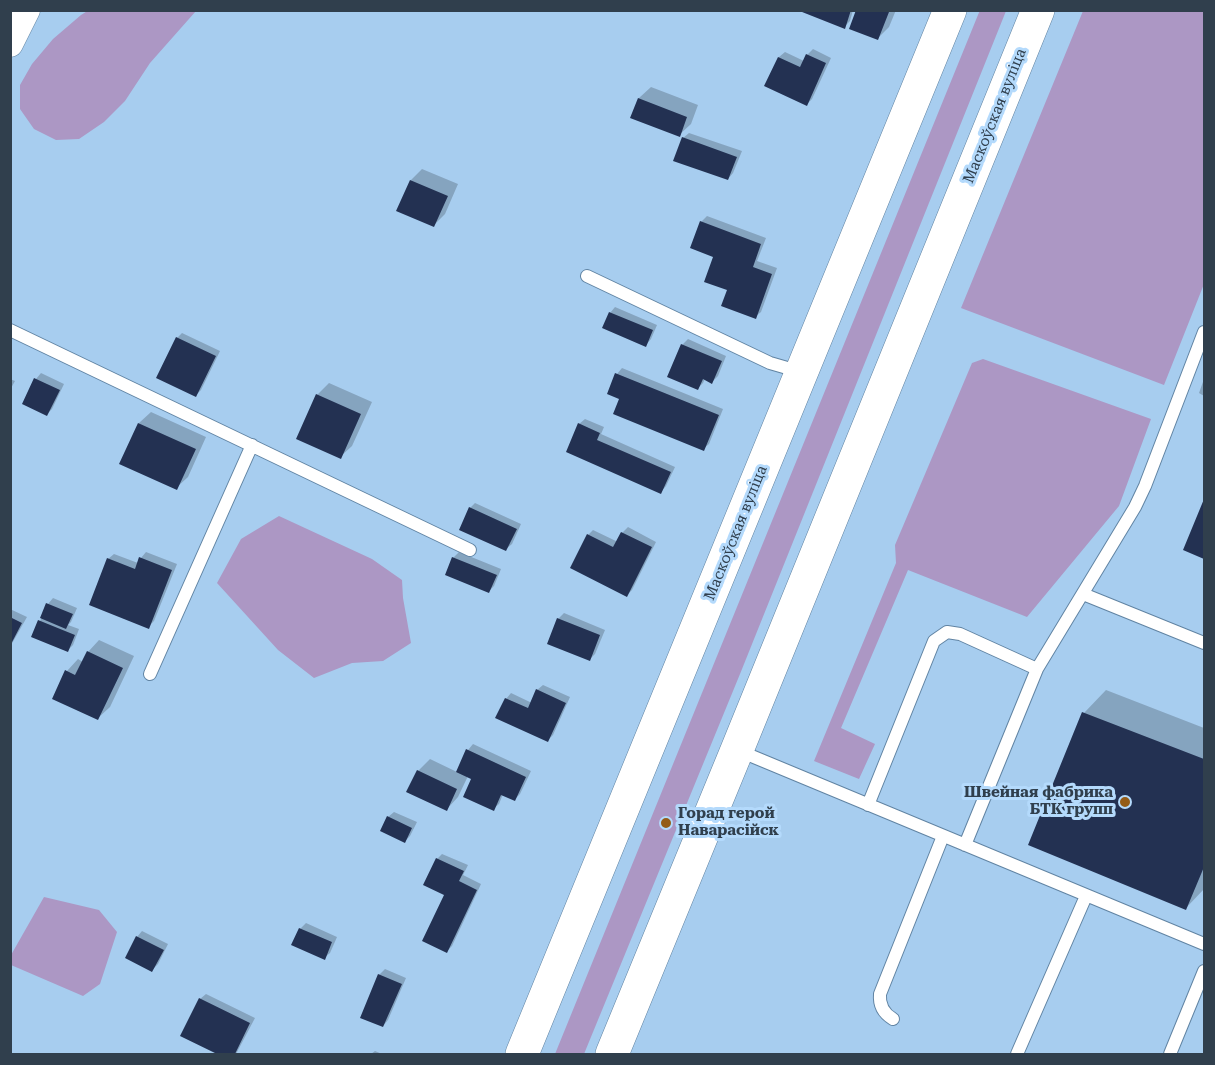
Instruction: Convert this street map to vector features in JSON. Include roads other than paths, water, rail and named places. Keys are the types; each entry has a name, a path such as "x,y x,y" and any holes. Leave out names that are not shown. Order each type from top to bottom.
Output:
{"main road":[{"name":"Маскоўская вуліца","path":"522,1054 950,10"},
{"name":"Маскоўская вуліца","path":"612,1054 1038,10"}],"street":[{"path":"10,44 27,10"}],"lane":[{"path":"587,276 770,363 802,372"},
{"path":"10,330 470,550"},
{"path":"964,845 1037,669 1135,507 1145,486 1204,332"},
{"path":"150,674 252,445"},
{"path":"1083,594 1204,643"},
{"path":"868,805 930,649 940,636 947,632 960,634 1037,669"},
{"path":"737,750 1204,944"},
{"path":"893,1018 883,1011 879,1000 880,994 943,837"},
{"path":"1017,1054 1086,896"},
{"path":"1170,1054 1204,971"}],"place":[{"name":"Швейная фабрика БТК групп","path":"1125,802"},
{"name":"Горад герой Наварасійск","path":"666,823"}]}
